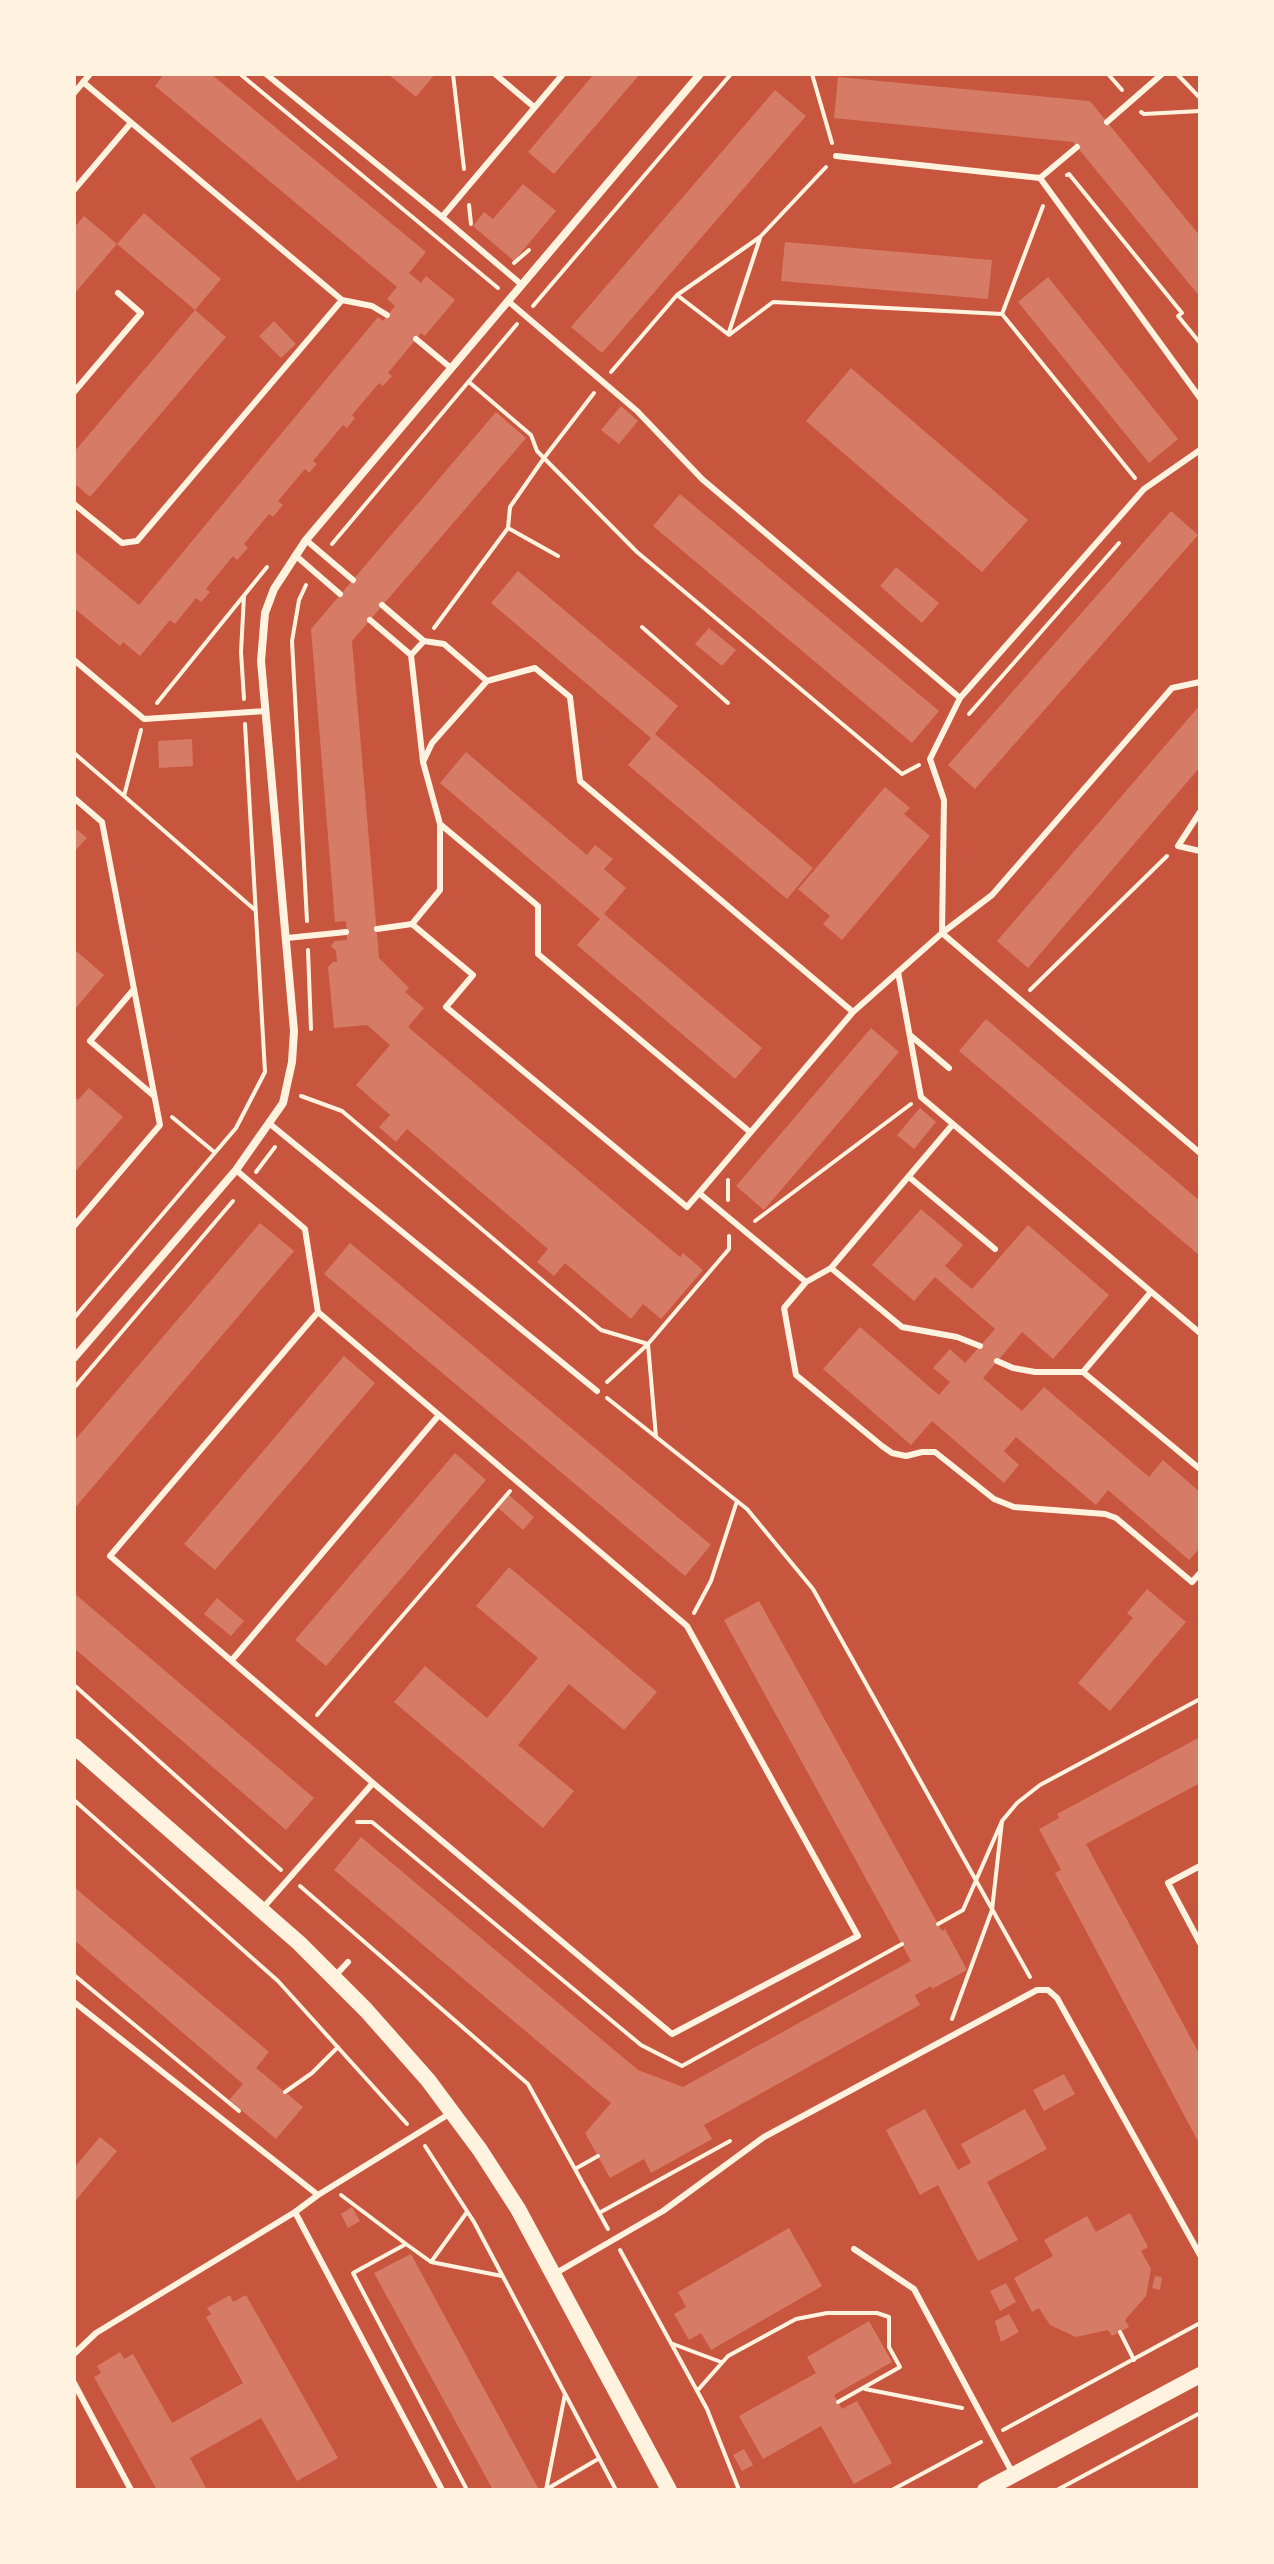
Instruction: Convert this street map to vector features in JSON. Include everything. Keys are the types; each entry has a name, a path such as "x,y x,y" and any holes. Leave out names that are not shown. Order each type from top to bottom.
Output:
{"main road":[{"path":"74,1746 262,1909 334,1977 398,2046 452,2112 499,2178 555,2274 669,2490"},
{"path":"985,2490 1200,2375"}],"street":[{"path":"74,1358 236,1170 283,1103 292,1062 294,1031 261,661 265,613 274,589 306,540 700,74"}],"lane":[{"path":"74,93 90,74"},
{"path":"266,74 522,285"},
{"path":"495,74 534,107"},
{"path":"442,217 563,74"},
{"path":"1107,122 1162,74"},
{"path":"83,82 342,300 372,306 387,315"},
{"path":"74,190 130,124"},
{"path":"836,156 1040,178 1077,147"},
{"path":"1040,178 1200,398"},
{"path":"74,392 141,313 118,293"},
{"path":"74,504 122,543 137,541 342,300"},
{"path":"508,301 637,411 702,479 960,698"},
{"path":"416,339 451,368"},
{"path":"942,933 944,800 930,759 960,698 1144,489 1200,450"},
{"path":"306,540 353,580"},
{"path":"295,555 340,594"},
{"path":"382,605 424,641 444,644 487,681"},
{"path":"370,620 411,655 423,762 440,824 440,890 412,924 377,929"},
{"path":"411,655 424,641"},
{"path":"74,660 144,719 266,711"},
{"path":"423,762 432,743 487,681 535,668 570,697 580,781 853,1012"},
{"path":"412,924 473,975 446,1007 687,1207 853,1012 942,933 992,895 1172,688 1200,682"},
{"path":"74,798 102,822 160,1125 74,1226"},
{"path":"1200,812 1178,846 1200,851"},
{"path":"440,824 538,906 538,954 750,1132"},
{"path":"287,938 346,932"},
{"path":"942,933 1200,1153"},
{"path":"898,972 921,1097 1200,1333"},
{"path":"134,989 90,1041 156,1100"},
{"path":"910,1035 949,1068"},
{"path":"270,1124 597,1391"},
{"path":"953,1124 831,1268 806,1282 784,1308 796,1375 892,1453 906,1456 935,1452 994,1499 1014,1507 1105,1514 1116,1518 1200,1588"},
{"path":"236,1170 305,1229 318,1312 687,1626 858,1936 672,2034 373,1783 110,1556 318,1312"},
{"path":"909,1177 995,1249"},
{"path":"699,1193 806,1282"},
{"path":"831,1268 902,1327 957,1337 980,1346"},
{"path":"1083,1372 1151,1292"},
{"path":"997,1361 1035,1372 1083,1372 1200,1469"},
{"path":"232,1660 439,1415"},
{"path":"1192,1582 1200,1573"},
{"path":"262,1909 373,1783"},
{"path":"1200,1866 1168,1883 1200,1943"},
{"path":"334,1977 348,1962"},
{"path":"555,2274 663,2211 764,2137 1037,1990 1048,1990 1057,1998 1200,2255"},
{"path":"74,2002 318,2195"},
{"path":"74,2354 96,2333 452,2112"},
{"path":"1138,2164 1146,2159"},
{"path":"295,2212 442,2490"},
{"path":"854,2249 914,2289 1013,2475"},
{"path":"74,2383 131,2490"}],"path":[{"path":"240,74 500,290"},
{"path":"323,554 731,74"},
{"path":"424,641 508,528 510,507 603,382 677,295 760,237 836,156 812,74"},
{"path":"1177,74 1200,98"},
{"path":"729,335 760,237"},
{"path":"677,295 729,335"},
{"path":"729,335 773,302 1002,314 1144,489"},
{"path":"469,382 531,435 537,451 637,552 902,774 930,759"},
{"path":"508,528 558,556"},
{"path":"961,724 1124,538"},
{"path":"124,796 144,719 273,560"},
{"path":"310,1039 312,1024 292,641 299,600 312,570"},
{"path":"74,1318 236,1128 265,1072 241,652 244,595"},
{"path":"642,627 728,703"},
{"path":"74,753 256,911"},
{"path":"1020,1000 1178,846"},
{"path":"74,1388 249,1182 283,1134 301,1096 342,1111 601,1330 648,1344"},
{"path":"921,1097 744,1231 648,1344 597,1391 747,1509 813,1589 1037,1990"},
{"path":"156,1100 213,1151"},
{"path":"728,1174 729,1249"},
{"path":"648,1344 656,1437"},
{"path":"308,1726 518,1482"},
{"path":"687,1626 711,1581 737,1501"},
{"path":"74,1685 528,2084 707,2409 739,2490"},
{"path":"938,1924 963,1910 1002,1821 1017,1803 1040,1785 1200,1699"},
{"path":"74,1800 278,1981 417,2135 467,2212 616,2490"},
{"path":"940,2025 954,2017 992,1910 1002,1821"},
{"path":"74,1975 245,2116"},
{"path":"285,2092 312,2073 338,2047"},
{"path":"599,2213 736,2138"},
{"path":"575,2169 598,2156"},
{"path":"331,2187 431,2262 502,2276"},
{"path":"431,2262 467,2212"},
{"path":"406,2244 353,2273 467,2490"},
{"path":"697,2391 728,2356 796,2319 827,2313 877,2313 889,2317 889,2347 900,2367 838,2402"},
{"path":"892,2490 1200,2323"},
{"path":"1120,2332 1134,2360"},
{"path":"671,2343 721,2363"},
{"path":"862,2388 979,2411"},
{"path":"546,2490 565,2394"},
{"path":"1057,2490 1200,2413"},
{"path":"546,2490 599,2458"}],"building":[{"path":"164,74 211,74 426,252 409,273 421,283 426,276 455,300 425,336 421,333 388,373 392,376 383,386 379,383 352,415 355,418 347,428 343,425 313,461 317,464 309,473 305,469 278,501 283,505 273,517 269,514 244,544 248,548 237,560 233,556 206,589 210,592 201,602 196,598 175,624 170,620 140,656 123,642 120,646 74,608 74,551 139,605 378,317 383,321 395,306 387,299 397,287 155,86"},
{"path":"388,74 435,74 416,97"},
{"path":"594,74 640,74 554,174 528,152"},
{"path":"838,77 1090,101 1200,236 1200,297 1073,142 834,118"},
{"path":"775,90 806,116 602,353 571,327"},
{"path":"523,184 556,211 514,261 473,226 484,212 493,219"},
{"path":"144,213 221,279 195,310 117,244"},
{"path":"84,216 117,244 74,294 74,228"},
{"path":"785,242 992,260 988,299 781,281"},
{"path":"1048,277 1178,439 1149,463 1018,302"},
{"path":"195,310 226,337 90,497 74,483 74,452"},
{"path":"274,321 296,344 281,358 259,336"},
{"path":"851,368 1028,520 982,572 806,421"},
{"path":"621,406 638,421 619,444 601,430"},
{"path":"496,412 526,438 352,641 379,958 409,988 405,992 424,1008 408,1027 680,1257 683,1253 703,1270 661,1319 643,1304 631,1319 565,1263 554,1276 537,1262 548,1249 407,1129 396,1142 379,1127 390,1115 356,1085 390,1045 367,1025 334,1028 328,967 337,962 336,951 331,946 335,941 347,940 346,921 335,922 311,629"},
{"path":"680,494 939,711 912,743 653,526"},
{"path":"1171,511 1198,535 975,789 948,765"},
{"path":"896,567 939,603 922,623 880,586"},
{"path":"518,571 678,706 655,734 813,868 787,899 628,765 651,738 491,603"},
{"path":"709,628 736,650 722,666 695,644"},
{"path":"1200,705 1200,767 1028,968 997,941"},
{"path":"192,739 193,766 159,768 158,741"},
{"path":"466,752 587,855 595,845 613,859 604,869 626,888 604,914 762,1048 735,1079 577,945 600,919 440,783"},
{"path":"885,787 910,808 904,814 930,836 842,940 823,924 830,916 798,889"},
{"path":"74,827 87,838 74,852"},
{"path":"74,949 104,975 74,1010"},
{"path":"986,1019 1200,1201 1200,1256 959,1051"},
{"path":"871,1028 899,1052 764,1210 736,1186"},
{"path":"89,1088 123,1117 74,1173 74,1096 78,1100"},
{"path":"920,1108 936,1122 914,1149 897,1135"},
{"path":"921,1209 963,1245 945,1266 972,1289 1028,1225 1109,1295 1053,1359 1022,1332 983,1378 1022,1411 1044,1387 1149,1477 1163,1460 1200,1492 1200,1548 1189,1560 1108,1490 1096,1505 1016,1437 1004,1451 1019,1465 1004,1483 932,1421 911,1445 823,1369 860,1327 939,1395 950,1382 933,1368 950,1349 965,1363 995,1329 935,1277 914,1301 872,1265"},
{"path":"260,1223 294,1251 74,1509 74,1441"},
{"path":"350,1243 711,1545 685,1576 324,1274"},
{"path":"344,1356 375,1383 215,1570 184,1544"},
{"path":"455,1453 486,1480 326,1666 295,1640"},
{"path":"508,1494 534,1517 523,1530 497,1507"},
{"path":"509,1567 657,1692 624,1730 569,1684 518,1745 574,1791 543,1828 394,1702 425,1666 487,1718 538,1658 476,1606"},
{"path":"1147,1589 1186,1622 1110,1711 1078,1683 1133,1618 1127,1613"},
{"path":"74,1593 314,1798 286,1830 74,1648"},
{"path":"217,1598 244,1621 231,1636 204,1614"},
{"path":"759,1601 942,1931 945,1929 967,1970 915,1995 920,2005 704,2125 712,2139 651,2173 644,2159 610,2178 585,2133 611,2103 334,1870 361,1837 638,2070 683,2087 911,1961 724,1620"},
{"path":"1200,1737 1200,1783 1086,1844 1200,2055 1200,2145 1055,1873 1061,1870 1039,1829 1059,1818 1057,1814"},
{"path":"74,1887 269,2052 256,2068 303,2107 276,2139 229,2100 243,2084 74,1940"},
{"path":"1064,2074 1075,2094 1044,2111 1033,2090"},
{"path":"925,2109 958,2170 971,2163 961,2144 1025,2109 1047,2149 987,2182 1018,2240 978,2261 938,2185 920,2195 886,2130"},
{"path":"100,2137 117,2151 76,2200 74,2168"},
{"path":"352,2207 360,2221 348,2228 341,2214"},
{"path":"1130,2213 1148,2247 1141,2251 1151,2269 1146,2296 1125,2320 1129,2327 1112,2336 1108,2330 1076,2337 1050,2325 1039,2308 1032,2312 1014,2278 1053,2256 1044,2240 1087,2216 1096,2232"},
{"path":"789,2228 822,2286 711,2350 701,2333 689,2340 674,2314 686,2307 678,2292"},
{"path":"411,2254 539,2490 493,2490 374,2273"},
{"path":"1155,2276 1162,2277 1160,2290 1152,2288"},
{"path":"1006,2283 1016,2302 1000,2311 990,2291"},
{"path":"230,2295 233,2302 246,2295 338,2458 297,2481 261,2418 190,2458 207,2490 157,2490 94,2377 101,2373 97,2366 120,2352 124,2359 133,2354 172,2423 243,2383 206,2317 211,2314 207,2308"},
{"path":"1009,2314 1019,2332 1001,2342 995,2321"},
{"path":"869,2321 892,2362 834,2395 842,2409 857,2401 892,2463 854,2484 821,2426 763,2459 739,2416 816,2373 807,2357"},
{"path":"744,2449 753,2465 742,2471 733,2455"}]}
